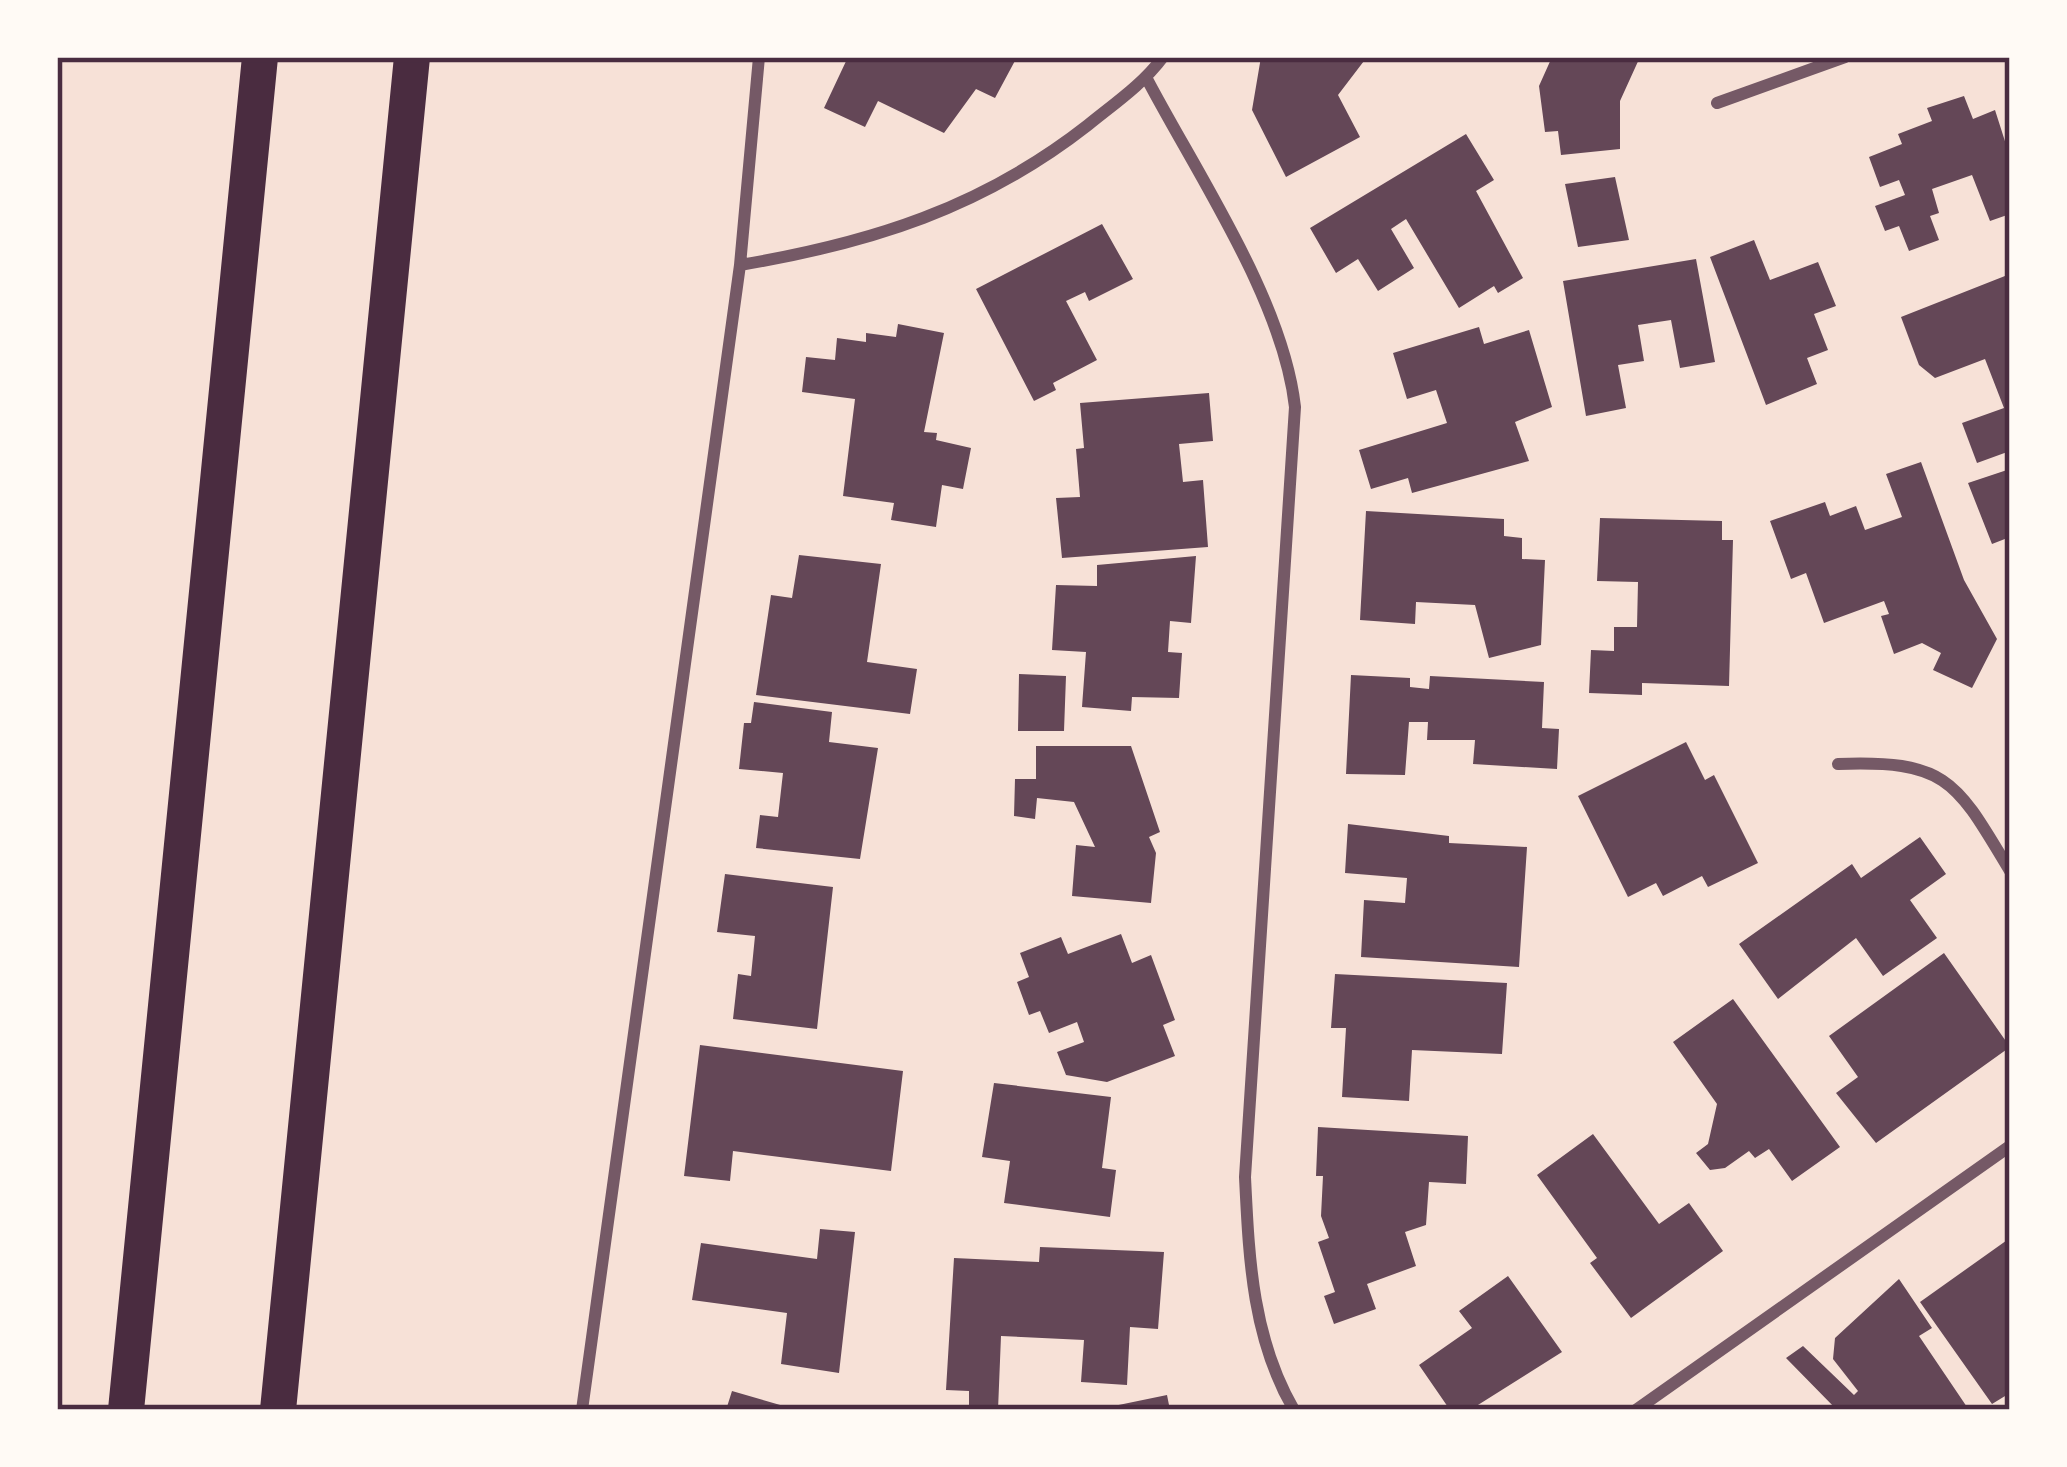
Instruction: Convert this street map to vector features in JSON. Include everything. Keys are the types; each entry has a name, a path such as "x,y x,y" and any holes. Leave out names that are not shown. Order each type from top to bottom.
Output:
{"highway":[{"path":"127,1410 260,57"},
{"path":"278,1410 412,57"}],"street":[{"path":"582,1410 740,265 759,57"},
{"path":"740,265 871,240 946,213 1014,178 1147,79 1163,57"},
{"path":"1718,103 1845,57"},
{"path":"1147,79 1271,313 1290,368 1295,407 1245,1177 1250,1271 1262,1339 1294,1410"},
{"path":"1838,764 1914,765 1950,784 1964,797 2010,871"},
{"path":"1636,1410 2010,1146"}],"building":[{"path":"848,57 1017,57 995,98 976,89 944,133 878,101 865,127 824,108"},
{"path":"1261,57 1367,57 1338,95 1360,137 1286,177 1252,110"},
{"path":"1552,57 1640,57 1620,101 1620,149 1561,155 1558,131 1545,132 1539,86"},
{"path":"1964,96 1973,119 1995,110 2010,157 2010,214 1990,221 1972,175 1932,189 1939,213 1930,216 1939,240 1909,251 1899,226 1885,231 1875,206 1905,195 1899,180 1880,187 1869,157 1902,144 1898,134 1932,121 1927,108"},
{"path":"1466,134 1494,180 1476,191 1523,278 1498,293 1494,286 1459,308 1406,219 1391,229 1414,268 1378,291 1358,259 1336,273 1310,228"},
{"path":"1615,177 1629,240 1578,247 1565,184"},
{"path":"1102,224 1133,279 1089,301 1085,292 1066,301 1097,360 1053,383 1056,390 1034,401 976,289"},
{"path":"1754,240 1770,280 1818,262 1836,306 1814,314 1828,350 1807,358 1817,384 1766,405 1710,257"},
{"path":"1696,259 1715,362 1680,368 1671,320 1638,325 1644,361 1618,365 1626,408 1586,416 1563,281"},
{"path":"2010,274 2010,451 1977,463 1962,423 2004,408 1985,359 1935,378 1919,365 1901,317"},
{"path":"898,324 944,333 924,432 937,433 936,440 971,448 963,489 942,485 936,527 891,520 894,503 843,496 855,399 802,392 806,357 835,360 837,338 866,342 866,333 896,337"},
{"path":"1479,327 1484,344 1529,330 1552,407 1515,422 1529,461 1412,493 1408,478 1371,489 1359,450 1447,423 1436,390 1407,399 1393,353"},
{"path":"1209,393 1213,441 1179,444 1183,482 1203,480 1208,547 1062,558 1056,498 1080,497 1076,449 1084,448 1080,403"},
{"path":"1921,462 1964,580 1997,639 1972,688 1933,670 1941,653 1922,643 1894,654 1881,616 1889,614 1884,601 1824,623 1806,573 1791,579 1770,521 1825,502 1830,516 1856,506 1865,530 1902,517 1886,474"},
{"path":"2010,469 2010,537 1992,544 1968,483"},
{"path":"1366,511 1504,519 1504,536 1522,538 1522,559 1545,560 1541,645 1489,658 1475,605 1416,602 1415,624 1360,620"},
{"path":"1600,518 1722,521 1722,540 1733,540 1729,686 1642,683 1642,695 1589,693 1591,650 1614,651 1614,627 1637,627 1638,582 1597,581"},
{"path":"799,555 881,564 867,662 917,669 910,714 756,695 771,595 792,598"},
{"path":"1196,556 1191,623 1170,621 1168,652 1182,653 1179,698 1132,697 1131,711 1082,707 1086,652 1052,650 1056,585 1097,586 1097,565"},
{"path":"1019,674 1066,676 1064,731 1018,731"},
{"path":"1351,675 1410,678 1410,687 1429,689 1430,676 1544,682 1542,728 1559,729 1557,769 1473,764 1475,740 1427,740 1428,722 1409,722 1405,775 1346,774"},
{"path":"754,702 832,712 829,742 878,748 860,859 756,848 760,815 778,817 783,773 739,769 744,723 751,723"},
{"path":"1686,742 1705,780 1714,775 1758,863 1708,887 1702,876 1663,896 1656,883 1628,897 1578,796"},
{"path":"1036,746 1131,746 1160,832 1149,837 1156,853 1151,903 1072,896 1076,845 1095,847 1074,802 1037,798 1035,819 1014,816 1015,779 1036,779"},
{"path":"1348,824 1449,836 1449,843 1527,847 1519,967 1361,957 1364,900 1405,903 1407,878 1345,873"},
{"path":"1920,837 1946,874 1910,900 1937,938 1883,976 1856,938 1778,999 1739,944 1852,864 1861,878"},
{"path":"725,874 833,887 817,1029 733,1019 738,974 751,976 755,936 717,932"},
{"path":"1121,934 1132,963 1151,955 1175,1020 1163,1025 1175,1056 1107,1082 1066,1075 1057,1052 1084,1042 1077,1022 1049,1033 1040,1011 1029,1015 1017,982 1029,977 1020,953 1061,937 1068,954"},
{"path":"1944,953 2010,1047 1876,1143 1836,1093 1858,1077 1829,1036"},
{"path":"1335,974 1507,983 1502,1054 1412,1050 1409,1101 1342,1097 1346,1028 1331,1028"},
{"path":"1733,999 1840,1147 1792,1181 1769,1149 1755,1158 1749,1151 1725,1168 1710,1170 1696,1153 1708,1144 1717,1104 1673,1042"},
{"path":"700,1045 903,1071 891,1171 733,1151 730,1181 684,1176"},
{"path":"994,1083 1111,1097 1102,1168 1116,1170 1110,1217 1004,1203 1010,1161 982,1157"},
{"path":"1318,1127 1468,1136 1466,1184 1429,1182 1426,1225 1405,1232 1416,1266 1367,1284 1376,1309 1334,1324 1324,1296 1335,1292 1318,1242 1329,1238 1321,1216 1323,1176 1316,1176"},
{"path":"1593,1134 1659,1224 1689,1203 1723,1251 1631,1318 1590,1263 1597,1258 1537,1175"},
{"path":"820,1229 855,1232 839,1373 781,1364 787,1313 692,1300 701,1243 817,1259"},
{"path":"2010,1238 2010,1393 1992,1404 1920,1302"},
{"path":"1040,1247 1164,1252 1158,1329 1130,1327 1127,1385 1081,1382 1084,1340 1001,1336 998,1410 969,1410 969,1391 946,1390 954,1258 1039,1262"},
{"path":"1508,1276 1562,1352 1470,1410 1450,1410 1419,1365 1472,1328 1459,1311"},
{"path":"1899,1279 1932,1328 1919,1336 1969,1410 1837,1410 1786,1358 1803,1346 1854,1395 1858,1391 1833,1359 1835,1338"},
{"path":"732,1391 794,1409 794,1410 726,1410"},
{"path":"1167,1395 1170,1410 1104,1410 1104,1408"}]}
